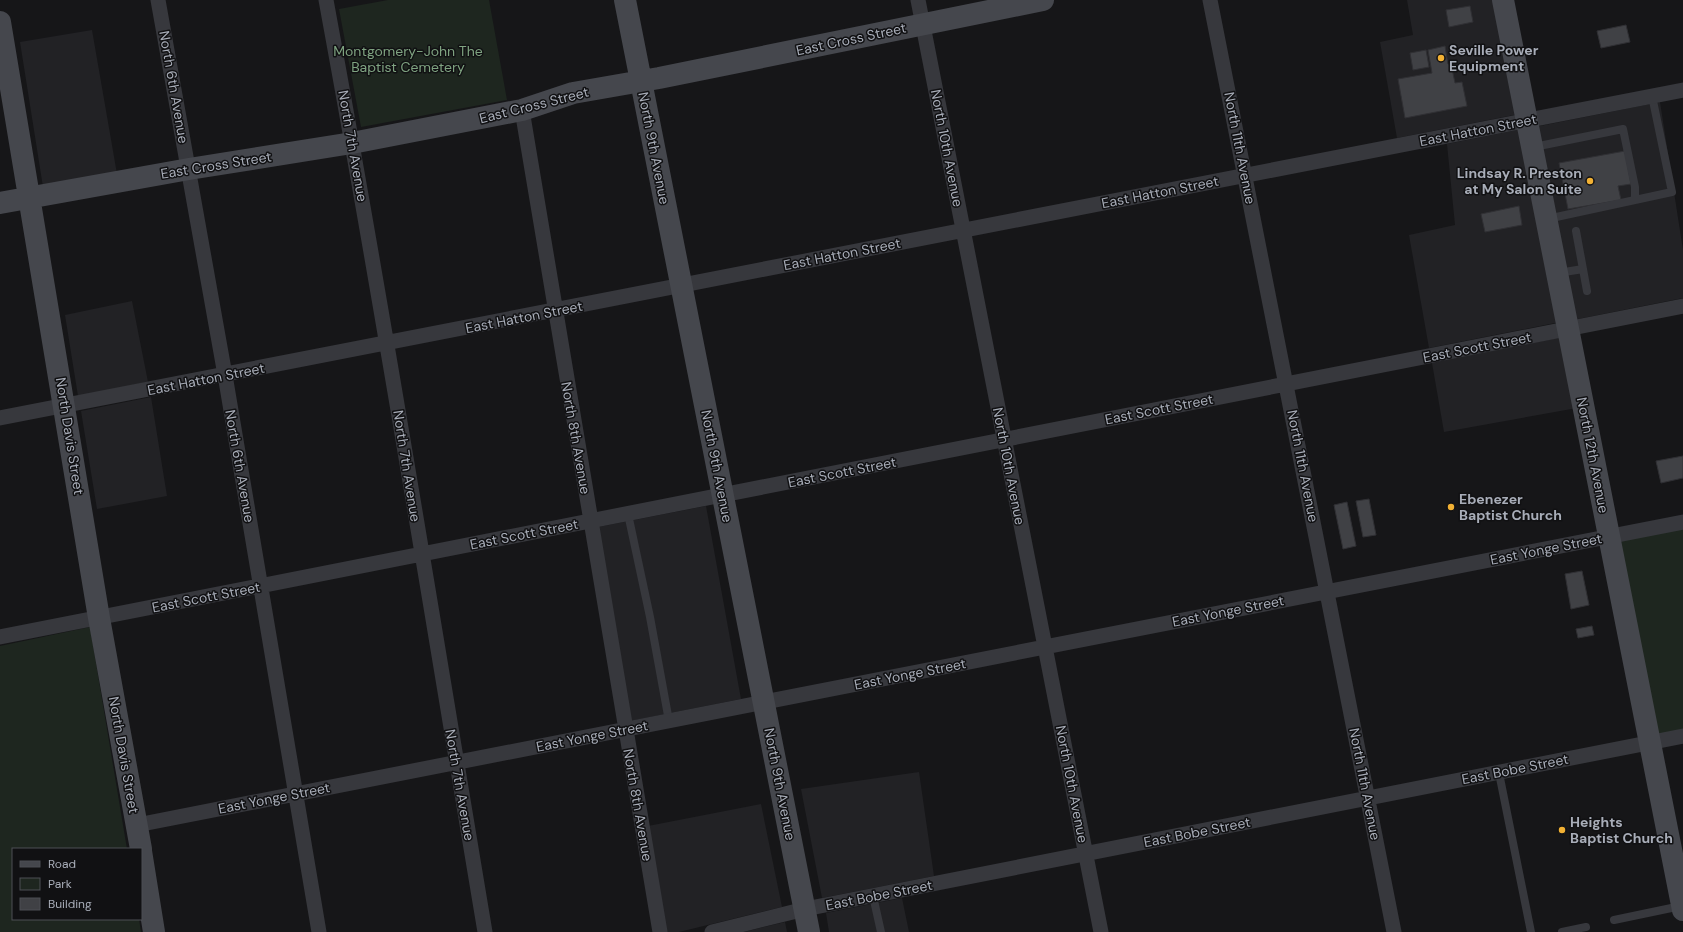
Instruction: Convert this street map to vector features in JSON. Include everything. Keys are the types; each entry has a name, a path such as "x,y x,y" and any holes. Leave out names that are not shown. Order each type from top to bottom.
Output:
{"street":[{"name":"North 6th Avenue","path":"158,0 190,169 319,932"},
{"name":"North 7th Avenue","path":"326,0 387,343 485,932"},
{"name":"North 9th Avenue","path":"625,0 809,932"},
{"name":"North 10th Avenue","path":"918,0 1101,932"},
{"name":"East Cross Street","path":"0,203 190,169 352,143 522,110 573,93 640,82 1043,0"},
{"name":"North 11th Avenue","path":"1210,0 1246,175 1394,932"},
{"name":"North 12th Avenue","path":"1503,0 1683,908"},
{"name":"North Davis Street","path":"0,22 99,618 141,848"},
{"name":"East Hatton Street","path":"0,418 1683,90"},
{"name":"North 8th Avenue","path":"522,110 660,932"},
{"name":"East Scott Street","path":"0,637 1683,306"},
{"name":"East Yonge Street","path":"137,825 1683,522"},
{"name":"East Bobe Street","path":"712,932 805,909 1683,736"},
{"name":"North Davis Street","path":"142,856 154,932"}],"lane":[{"path":"1547,219 1672,192 1652,96"},
{"path":"1532,148 1623,129 1635,187 1635,200"},
{"path":"1576,231 1587,291"},
{"path":"1558,274 1583,269"},
{"path":"628,514 670,721"},
{"path":"1499,773 1531,932"},
{"path":"873,896 881,932"},
{"path":"1614,920 1683,908"},
{"path":"1562,932 1586,927"}],"shaded area":[{"path":"1407,0 1497,0 1519,114 1397,138 1380,42 1413,35"},
{"path":"92,30 117,174 43,187 20,42"},
{"path":"1660,102 1683,250 1683,298 1573,320 1535,127"},
{"path":"1522,129 1560,322 1429,348 1409,235 1455,225 1447,144"},
{"path":"132,301 148,382 78,396 65,315"},
{"path":"1563,337 1577,408 1444,432 1432,363"},
{"path":"151,397 167,496 97,509 81,411"},
{"path":"706,506 741,699 630,721 598,527"},
{"path":"919,772 934,876 822,898 801,789"},
{"path":"761,804 782,907 679,932 666,932 648,826"},
{"path":"902,898 909,932 829,932 826,913"},
{"path":"785,922 787,932 744,932"}],"green space":[{"name":"Montgomery-John The Baptist Cemetery","path":"388,0 489,0 507,100 361,127 339,9"},
{"path":"1683,522 1683,736 1650,743 1609,537"},
{"path":"90,627 127,848 12,848 12,920 139,920 141,932 0,932 0,646"}],"building":[{"path":"1470,6 1473,22 1449,27 1446,10"},
{"path":"1626,25 1630,42 1601,48 1597,31"},
{"path":"1445,46 1448,64 1451,64 1455,83 1462,82 1467,106 1405,118 1398,79 1432,73 1428,50"},
{"path":"1426,50 1429,67 1413,70 1410,53"},
{"path":"1625,151 1631,184 1618,186 1621,200 1568,209 1559,163"},
{"path":"1519,206 1522,225 1485,232 1481,214"},
{"path":"1683,456 1683,478 1661,483 1656,461"},
{"path":"1369,499 1376,535 1363,537 1356,501"},
{"path":"1347,502 1356,546 1343,549 1334,505"},
{"path":"1582,571 1589,605 1571,609 1565,574"},
{"path":"1592,626 1594,635 1578,638 1576,629"}],"place":[{"name":"Seville Power Equipment","path":"1441,58"},
{"name":"Lindsay R. Preston at My Salon Suite","path":"1590,181"},
{"name":"Ebenezer Baptist Church","path":"1451,507"},
{"name":"Heights Baptist Church","path":"1562,830"}]}
